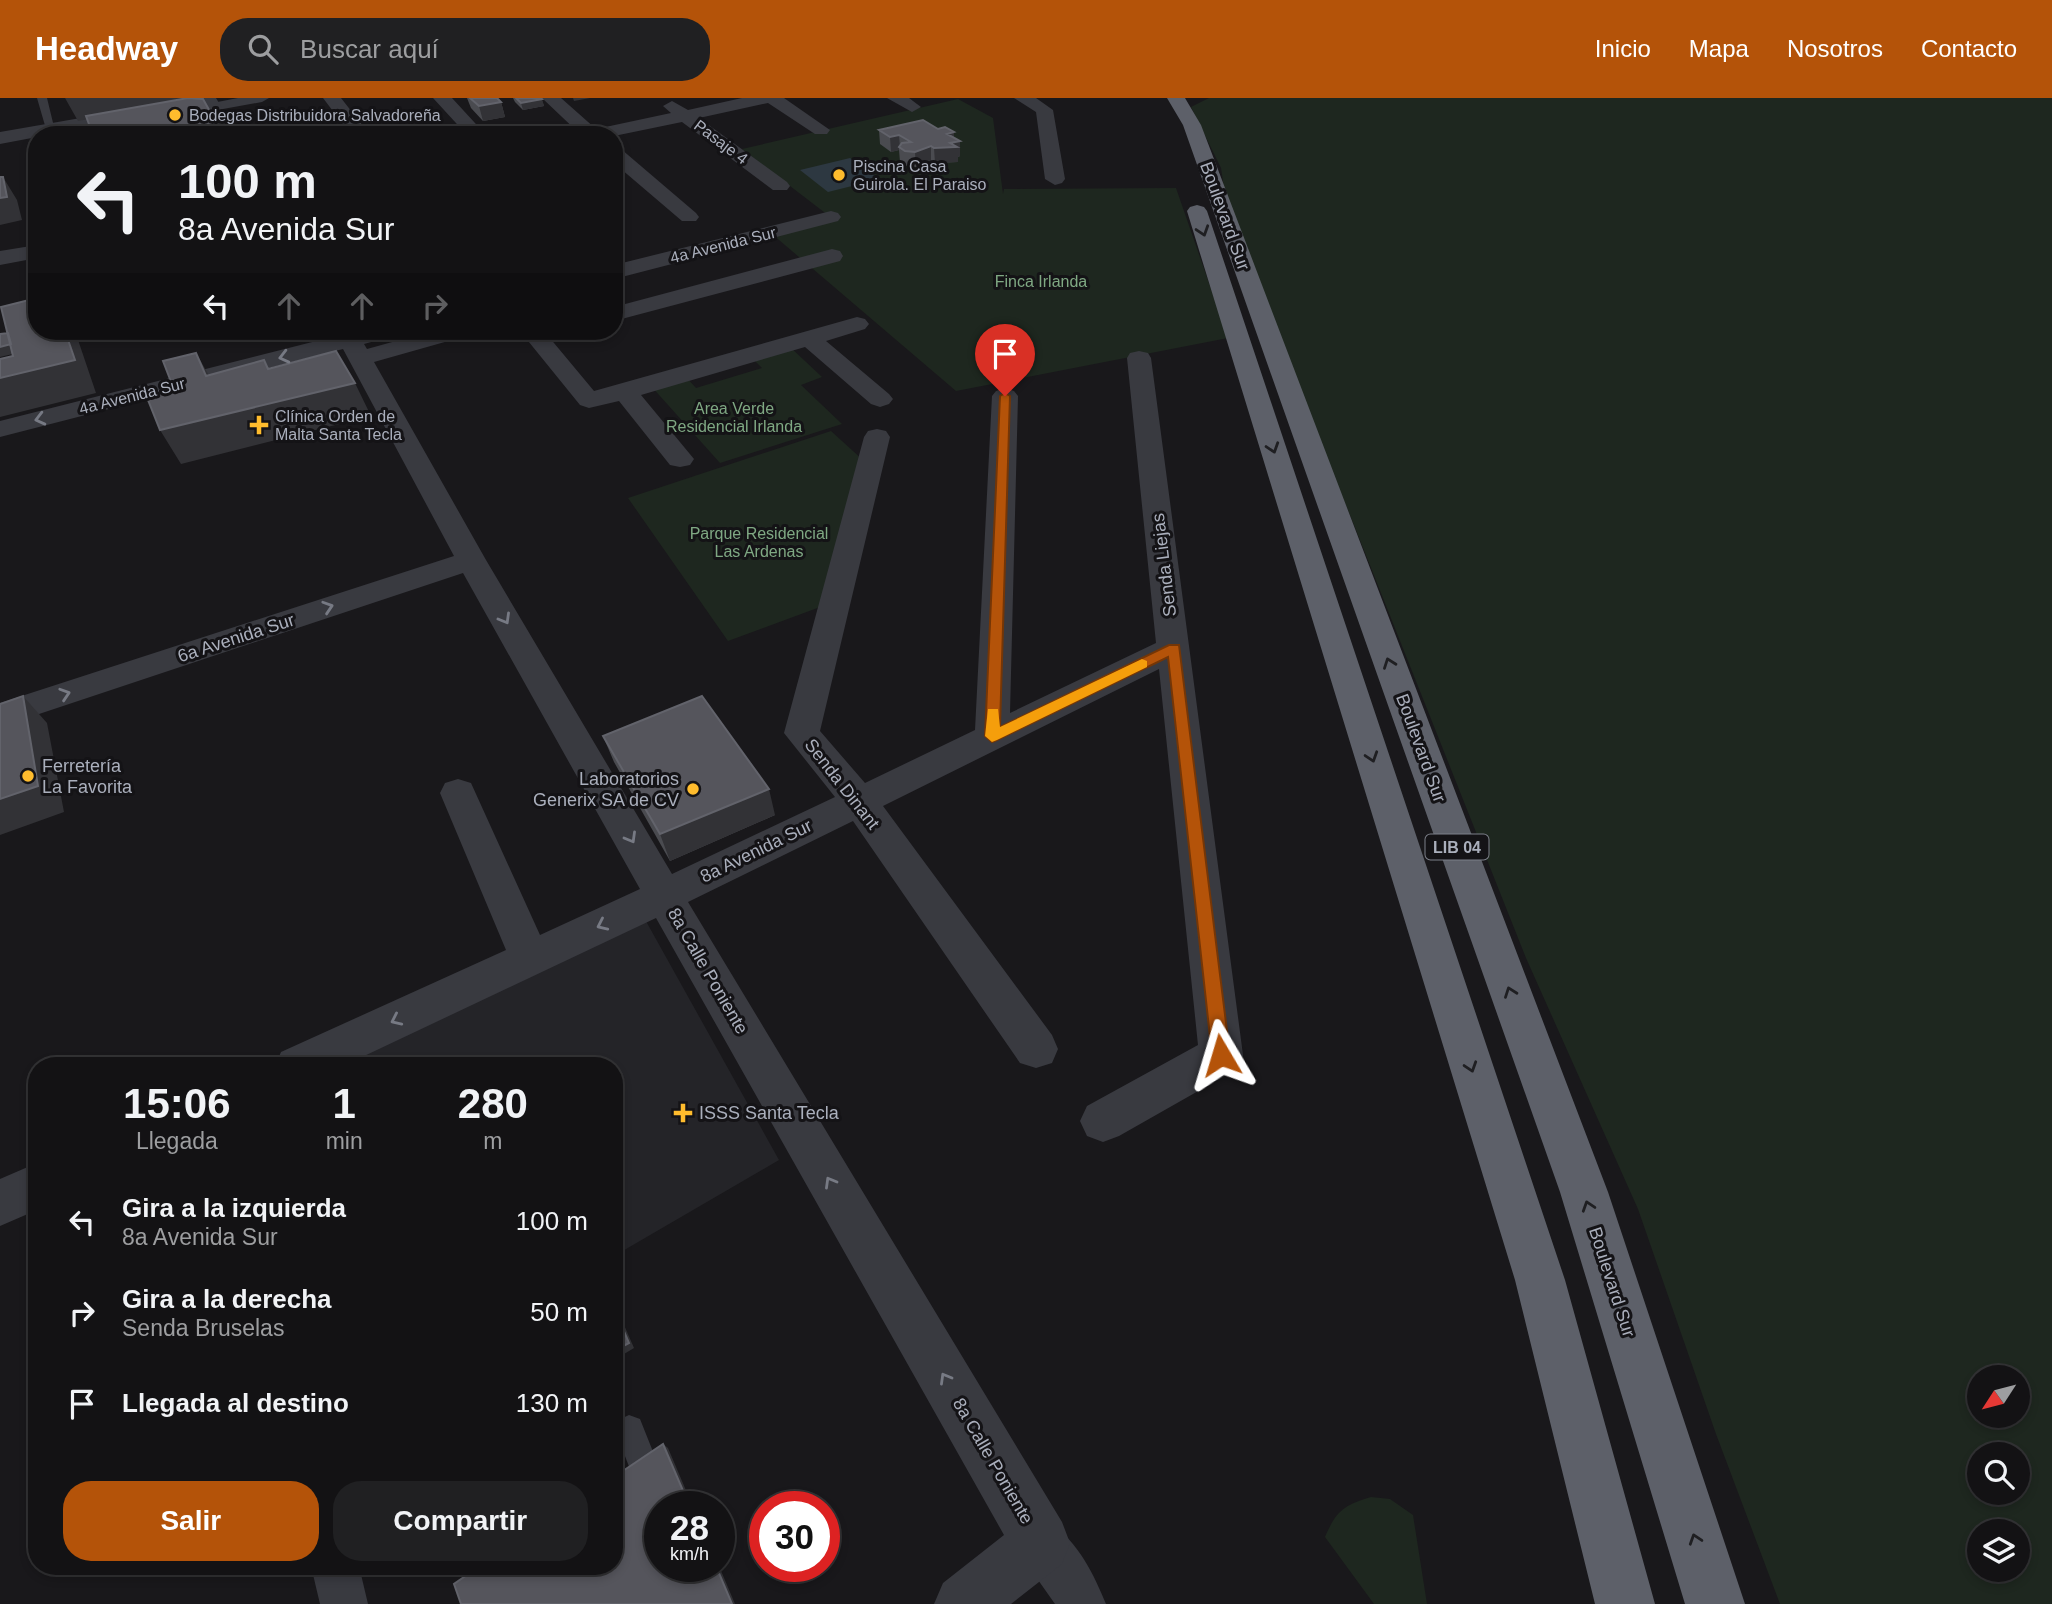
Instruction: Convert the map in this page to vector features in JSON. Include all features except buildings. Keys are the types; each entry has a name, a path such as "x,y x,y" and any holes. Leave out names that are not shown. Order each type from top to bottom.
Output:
{"highway":[{"name":"Boulevard Sur","path":"1155,98 1167,118 1540,1280 1625,1604"},
{"name":"Boulevard Sur","path":"1175,98 1192,125 1584,1192 1715,1604"}],"street":[{"path":"69,126 209,102 262,98"},
{"path":"332,98 354,126"},
{"path":"442,98 468,126"},
{"path":"551,98 584,126"},
{"name":"Pasaje 4","path":"661,98 780,186"},
{"path":"623,129 766,98"},
{"path":"772,98 821,130"},
{"path":"1023,98 1044,110 1055,179"},
{"path":"209,102 224,126"},
{"path":"0,138 28,133"},
{"path":"623,161 689,217"},
{"name":"4a Avenida Sur","path":"623,270 831,217"},
{"path":"0,258 28,253"},
{"path":"623,312 832,256"},
{"path":"545,340 584,397 598,399 857,324"},
{"path":"809,338 880,399"},
{"path":"352,343 378,340"},
{"name":"4a Avenida Sur","path":"0,429 352,343"},
{"name":"8a Calle Poniente","path":"352,343 471,560 664,896 1041,1543 1063,1571 1083,1604"},
{"name":"Senda Liejas","path":"1103,1121 1221,1055 1139,358"},
{"path":"625,392 680,459"},
{"path":"992,736 1005,396"},
{"name":"Senda Dinant","path":"877,437 802,733 859,801 1036,1049"},
{"name":"6a Avenida Sur","path":"0,715 471,560"},
{"name":"8a Avenida Sur","path":"316,1057 664,896 1174,648"},
{"path":"458,793 530,958"},
{"path":"0,1203 28,1190"},
{"path":"964,1604 1041,1543"},
{"path":"337,1575 344,1604"}],"lane":[{"path":"43,98 50,126"},
{"path":"623,1434 629,1430 654,1491"}],"shaded area":[{"name":"Piscina Casa Guirola. El Paraiso","path":"850,158 880,179 828,192 800,170"},
{"name":"ISSS Santa Tecla","path":"642,914 779,1160 623,1251 623,1057 328,1057"}],"green space":[{"path":"1209,98 2052,98 2052,1604 1780,1604 1716,1434 1638,1209 1526,958 1352,520 1290,374 1227,207 1221,168 1191,107"},
{"name":"Finca Irlanda","path":"958,99 993,118 1003,194 1004,189 1176,188 1228,338 956,391 772,234 833,219 742,149"},
{"name":"Area Verde Residencial Irlanda","path":"789,346 822,377 801,385 842,424 720,463 651,386 685,376 696,388 762,368 751,357"},
{"name":"Parque Residencial Las Ardenas","path":"831,431 864,461 839,600 728,641 628,498"},
{"path":"1371,1497 1390,1499 1413,1515 1427,1604 1374,1604 1325,1537 1342,1510"}],"slow traffic":[{"path":"993,712 992,736 1142,664"}],"place":[{"name":"Bodegas Distribuidora Salvadoreña","path":"175,115"},
{"name":"Piscina Casa Guirola. El Paraiso","path":"839,175"},
{"name":"Clínica Orden de Malta Santa Tecla","path":"259,425"},
{"name":"Ferretería La Favorita","path":"28,776"},
{"name":"Laboratorios Generix SA de CV","path":"693,789"},
{"name":"ISSS Santa Tecla","path":"683,1113"}],"route":[{"path":"1005,396 992,736 1174,648 1221,1055"}]}
